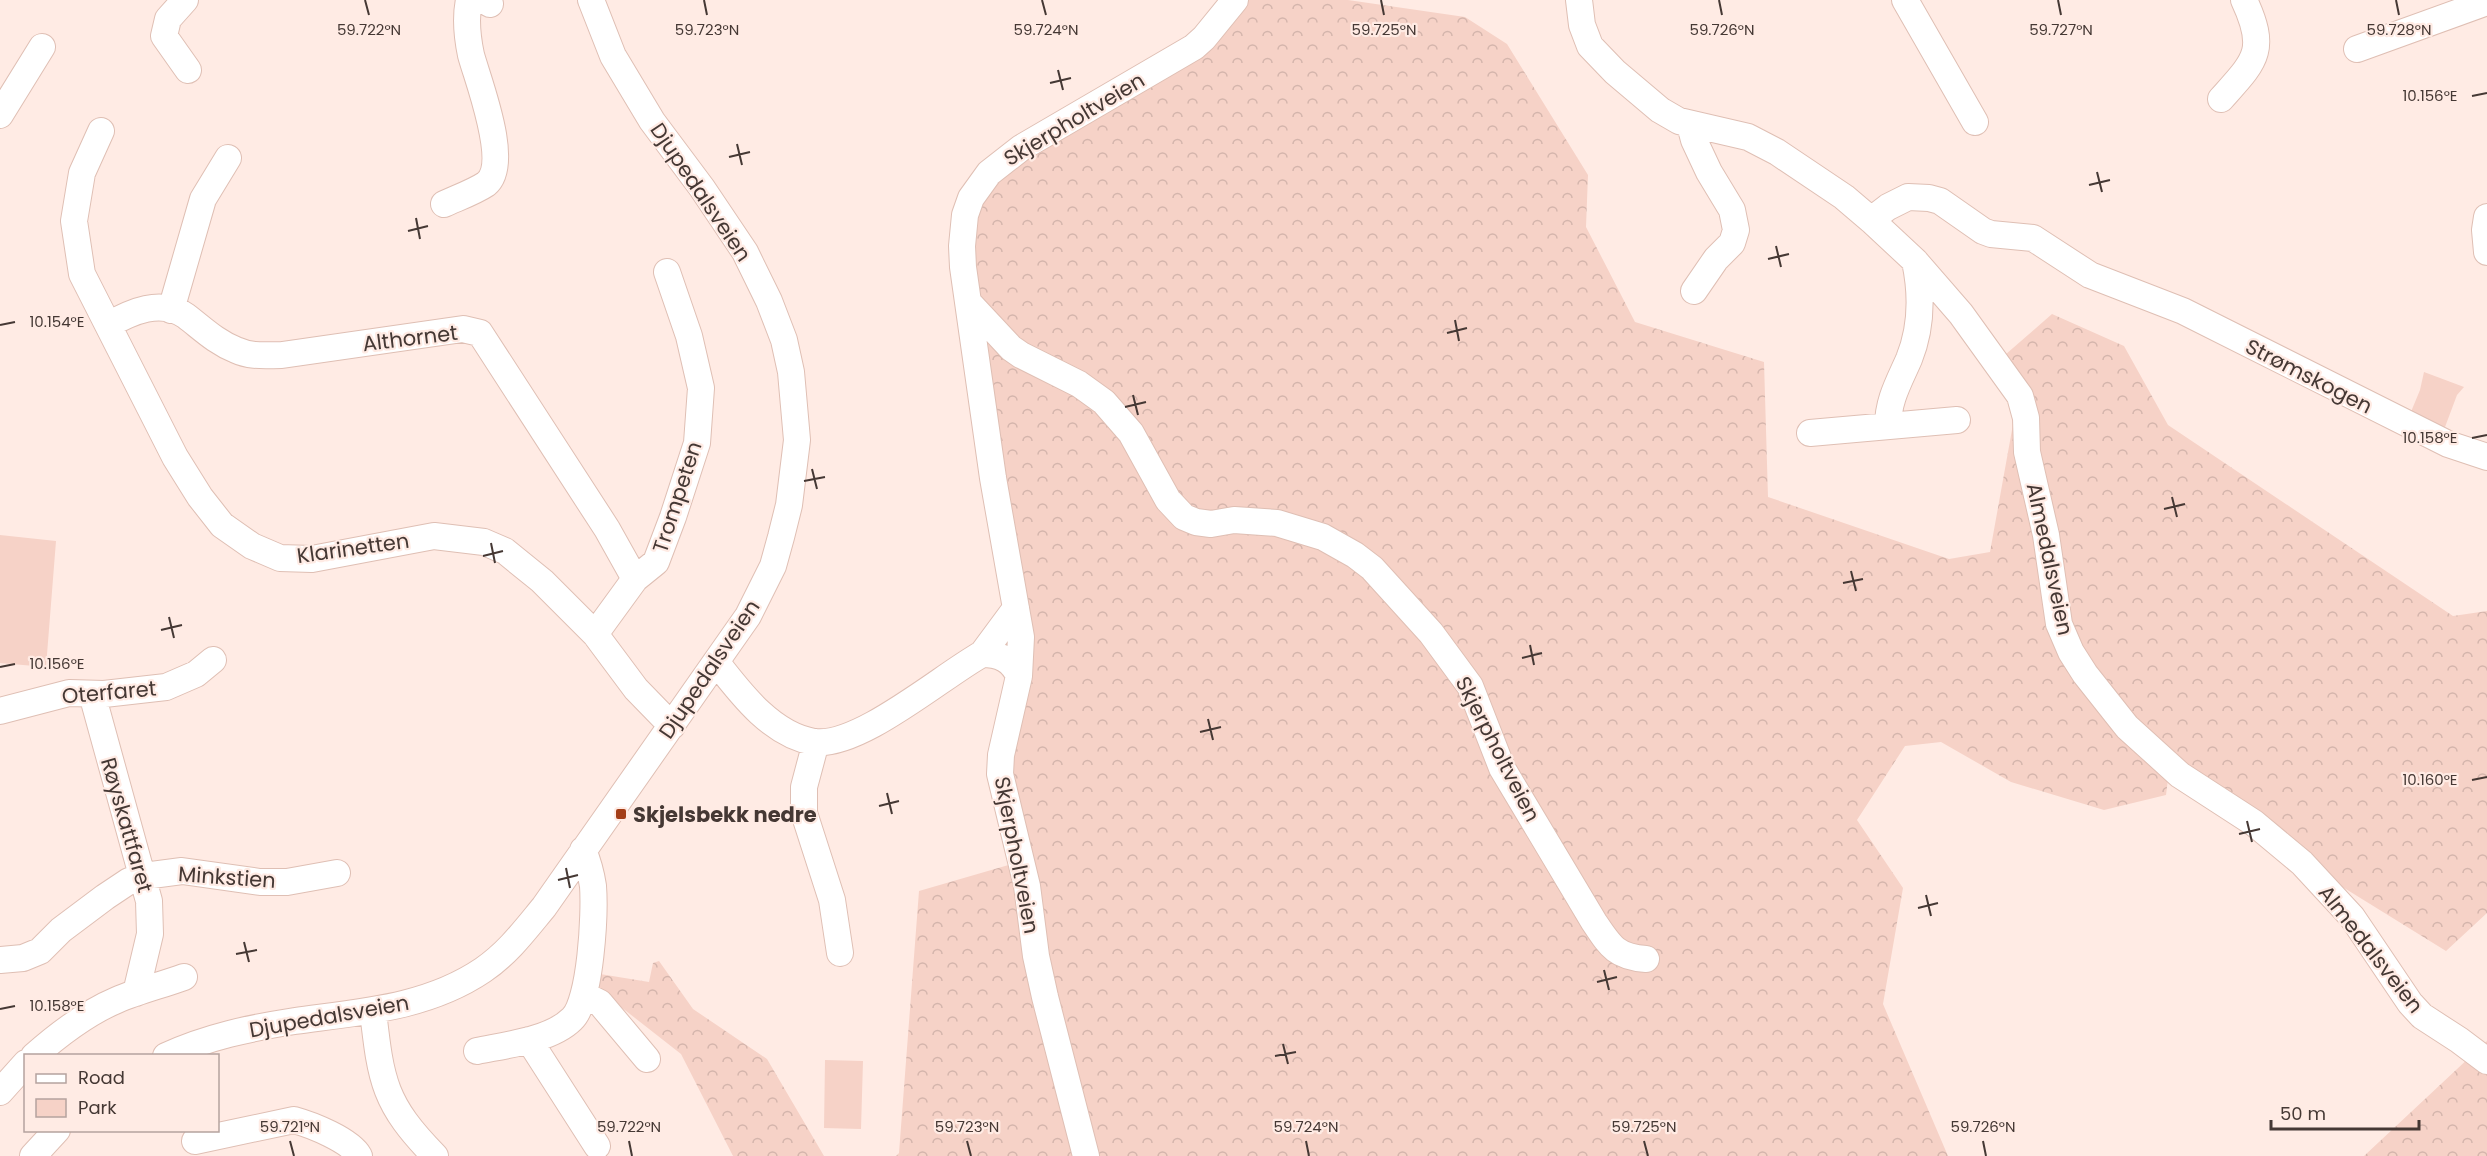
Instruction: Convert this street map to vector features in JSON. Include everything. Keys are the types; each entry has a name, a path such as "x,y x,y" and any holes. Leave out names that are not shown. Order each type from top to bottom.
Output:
{"street":[{"path":"185,0 168,19 164,36 188,70"},
{"name":"Djupedalsveien","path":"170,1054 194,1043 257,1028 405,1005 455,986 494,961 524,932 717,663 748,616 772,566 789,505 797,440 791,372 784,340 769,301 745,252 702,188 652,121 614,57 591,0"},
{"name":"Skjerpholtveien","path":"1086,1156 1045,997 1036,956 1028,886 1000,774 1001,755 1019,676 1021,637 993,478 963,267 962,231 971,198 989,173 1021,148 1194,47 1235,0"},
{"name":"Almedalsveien","path":"1579,0 1582,25 1590,46 1615,72 1660,110 1679,122 1727,131 1764,144 1844,197 1915,261 1961,314 2020,396 2026,418 2027,452 2046,535 2060,624 2071,652 2085,674 2127,728 2180,775 2254,823 2302,863 2352,917 2410,1003 2422,1016 2487,1061"},
{"path":"1905,0 1975,122"},
{"path":"2221,99 2250,67 2255,56 2255,31 2244,0"},
{"path":"444,204 487,183 494,170 495,159 488,111 467,31 481,1"},
{"path":"2357,49 2487,2"},
{"path":"0,115 42,47"},
{"path":"1690,125 1694,140 1709,172 1732,210 1736,230 1732,243 1716,259 1694,291"},
{"name":"Klarinetten","path":"101,130 82,173 74,220 82,274 175,457 200,497 222,525 252,546 280,558 312,559 434,536 484,542 505,551 524,564 595,634 636,689 672,726"},
{"path":"108,325 134,311 153,307 171,310 203,199 228,158"},
{"name":"Strømskogen","path":"1871,220 1888,207 1908,197 1929,198 1953,210 1983,231 1991,234 2033,238 2090,275 2134,290 2183,311 2448,444 2487,457"},
{"path":"2487,217 2485,230 2487,252"},
{"path":"1888,426 1889,405 1909,359 1918,323 1920,292 1915,261"},
{"name":"Trompeten","path":"595,634 635,579 656,562 697,443 701,388 688,336 667,272"},
{"name":"Skjerpholtveien","path":"969,303 1011,348 1079,384 1104,402 1131,433 1168,500 1184,517 1196,522 1211,524 1234,520 1277,523 1323,537 1355,555 1372,568 1431,633 1470,686 1502,768 1598,929 1622,956 1646,959"},
{"name":"Althornet","path":"171,310 184,315 204,333 225,345 253,356 282,355 463,329 480,333 590,501 635,579"},
{"path":"1810,433 1957,420"},
{"path":"717,663 736,689 773,723 793,735 816,742 841,738 872,724 912,701 982,654 1016,608"},
{"path":"982,654 993,654 1014,664 1019,676"},
{"name":"Oterfaret","path":"0,711 69,693 166,687 196,674 213,660"},
{"name":"Røyskattfaret","path":"92,693 149,901 150,934 136,993"},
{"path":"816,742 804,787 804,813 832,900 840,953"},
{"path":"477,1051 529,1040 570,1022 578,1013 584,995 594,908 590,868 583,850"},
{"name":"Minkstien","path":"0,960 23,958 40,951 62,930 105,897 129,881 144,876 182,871 260,882 287,882 337,873"},
{"path":"36,1054 57,1036 98,1010 136,993 184,978"},
{"path":"584,995 600,1003 646,1059"},
{"path":"373,1011 379,1064 387,1093 405,1122 435,1156"},
{"path":"529,1040 597,1146"},
{"path":"0,1092 24,1065"},
{"path":"195,1141 294,1120 348,1143 359,1156"},
{"path":"33,1156 56,1132"}],"green space":[{"path":"1242,0 1348,0 1465,17 1507,44 1588,175 1586,227 1635,322 1764,362 1768,497 1949,559 1990,552 2019,391 1998,361 2052,314 2124,346 2168,425 2453,616 2487,611 2487,913 2446,951 2168,779 2166,795 2104,810 2011,782 1941,742 1905,746 1857,820 1903,888 1883,1004 1948,1156 896,1156 899,1153 919,891 1022,861 1001,787 1017,673 964,288 975,189"},
{"path":"2424,372 2464,387 2457,395 2442,435 2408,419 2420,390"},
{"path":"0,535 56,541 46,667 0,663"},
{"path":"659,961 693,1009 767,1059 824,1156 733,1156 681,1054 598,989 600,974 649,982 653,963"},
{"path":"2487,1041 2487,1156 2364,1156"},
{"path":"825,1060 863,1061 861,1129 824,1128"}],"place":[{"name":"Skjelsbekk nedre","path":"621,814"}]}
